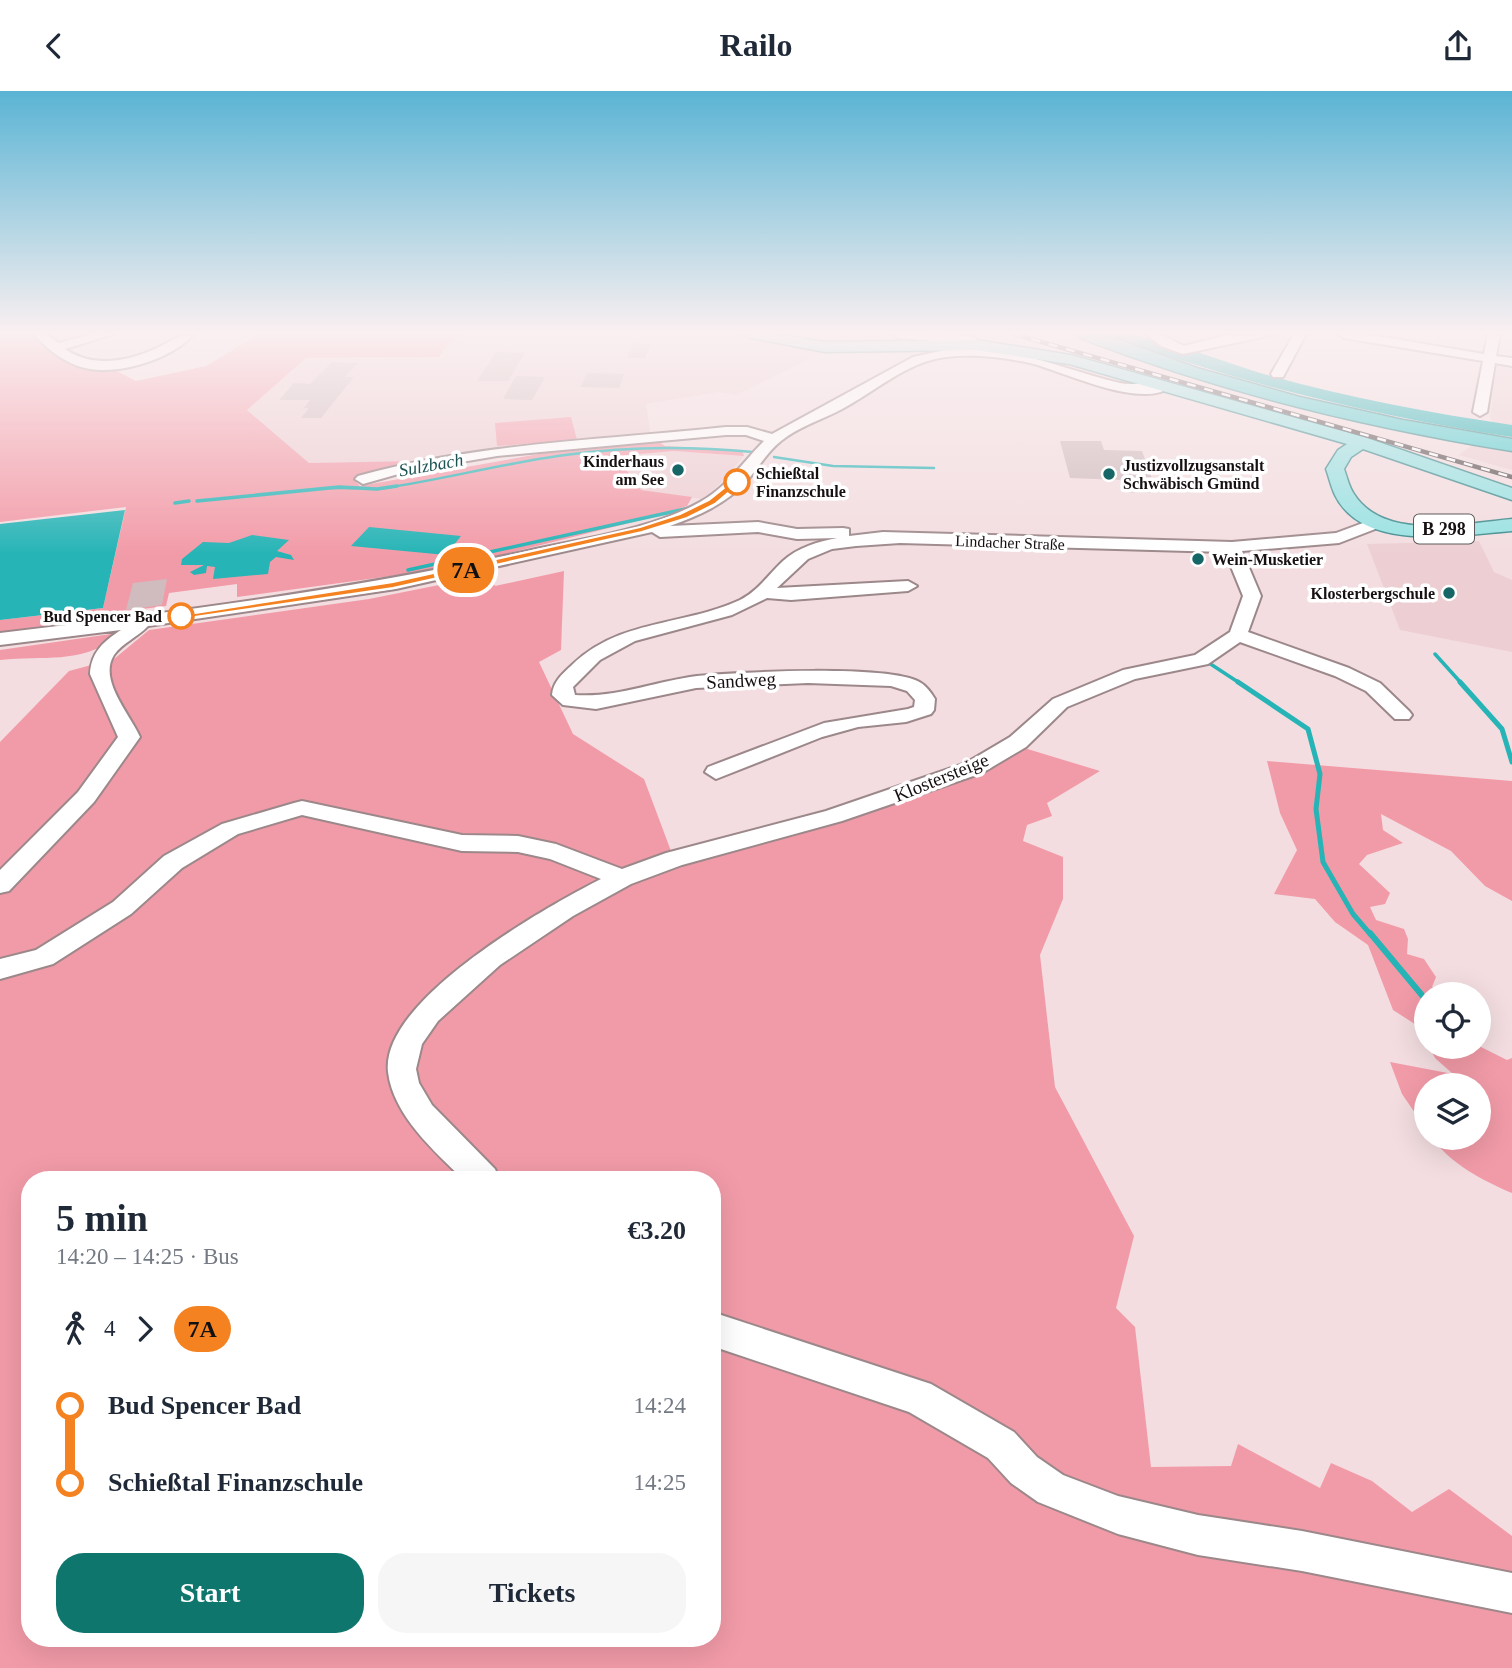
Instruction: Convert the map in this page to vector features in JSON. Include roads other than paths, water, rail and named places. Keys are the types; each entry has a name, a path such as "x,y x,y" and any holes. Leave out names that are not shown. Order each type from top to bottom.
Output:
{"highway":[{"path":"1315,408 1404,428 1512,445"},
{"path":"1342,408 1512,438"}],"main road":[{"path":"1241,408 1361,442 1512,494"},
{"name":"B 298","path":"1361,442 1337,461 1337,481 1350,506 1377,523 1415,531 1512,525"}],"street":[{"path":"0,639 393,585 642,529 683,516 712,502 737,482 765,449 789,428 833,408"},
{"path":"1480,412 1481,408"},
{"path":"363,479 426,461 726,431 747,431 765,449"},
{"name":"Lindacher Straße","path":"642,529 656,532 758,527 797,534 840,533 898,538 1232,547 1339,538 1377,523"},
{"name":"Sandweg","path":"766,593 779,575 805,554 830,545 898,538"},
{"path":"1232,547 1252,596 1238,635 1363,682 1373,687 1402,715"},
{"name":"Sandweg","path":"716,772 790,741 850,722 909,717 924,710 925,699 914,687 892,681 856,678 696,682 596,703 570,701 562,695 563,685 595,655 625,639 719,613 766,593 791,595 908,586"},
{"path":"0,885 83,801 114,765 124,747 129,737 125,725 104,690 99,670 106,652 143,621"},
{"name":"Klostersteige","path":"477,1171 419,1109 407,1089 402,1068 411,1042 447,993 494,955 580,899 622,878 674,859 834,815 974,768 1018,742 1060,703 1130,674 1201,660 1238,635"},
{"path":"0,969 44,957 121,908 173,862 230,829 302,808 462,843 518,844 556,852 622,878"},
{"path":"721,1332 918,1397 1001,1445 1024,1470 1051,1489 1118,1515 1198,1535 1302,1551 1512,1593"}],"water":[{"path":"125,510 103,608 0,620 0,524"},
{"path":"369,527 461,536 446,555 351,546"},
{"path":"252,535 289,540 277,551 291,555 294,560 276,557 270,562 268,574 213,579 215,567 207,566 206,573 194,575 190,572 204,565 181,565 182,559 203,542 229,543"}],"waterway":[{"path":"1380,408 1512,431"},
{"name":"Sulzbach","path":"392,487 542,458 589,452 659,448 753,452"},
{"name":"Sulzbach","path":"774,457 833,466 934,468"},
{"name":"Sulzbach","path":"392,487 397,486"},
{"name":"Sulzbach","path":"197,501 339,487 377,489 392,487"},
{"name":"Sulzbach","path":"385,488 392,487"},
{"name":"Sulzbach","path":"330,488 356,488"},
{"name":"Sulzbach","path":"175,503 189,501"},
{"path":"408,570 694,507"},
{"path":"1435,654 1462,684"},
{"path":"1206,661 1240,683"},
{"path":"1460,682 1502,729 1512,762"},
{"path":"1240,683 1308,729 1320,774 1316,809 1323,862 1353,914 1371,935"},
{"path":"1370,933 1414,986"}],"railway":[{"path":"1270,408 1512,477"}],"place":[{"name":"Kinderhaus am See","path":"678,470"},
{"name":"Justizvollzugsanstalt Schwäbisch Gmünd","path":"1109,474"},
{"name":"Schießtal Finanzschule","path":"737,482"},
{"name":"Wein-Musketier","path":"1198,559"},
{"name":"Klosterbergschule","path":"1449,593"},
{"name":"Bud Spencer Bad","path":"181,616"}]}
